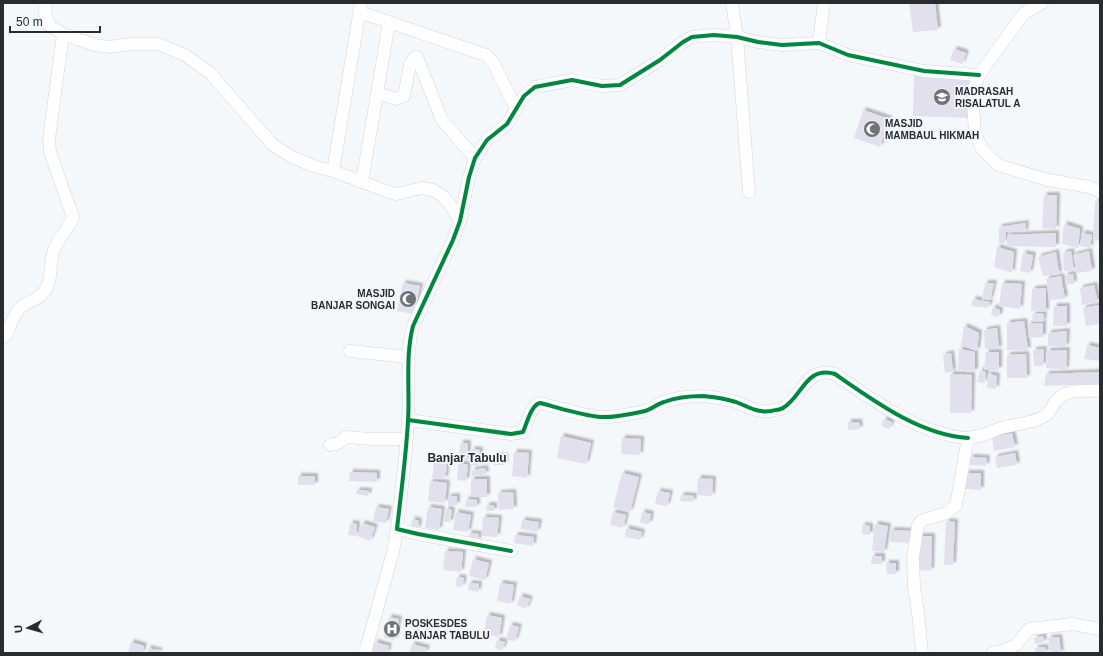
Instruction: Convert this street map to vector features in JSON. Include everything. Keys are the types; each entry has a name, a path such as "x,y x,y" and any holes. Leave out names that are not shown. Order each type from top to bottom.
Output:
{"street":[{"path":"45,3 44,13 49,25 63,34 95,45 110,47 130,44 158,44 185,55 210,72 273,145 292,157 316,167 333,171 396,194 422,188 433,190 444,197 460,221"},
{"path":"732,3 737,37 749,192"},
{"path":"819,43 824,3"},
{"path":"1042,3 1024,13 979,75 974,88 973,104 975,134 982,149 998,165 1048,180 1090,187 1100,192"},
{"path":"333,171 360,8 389,22 486,55 493,62 516,110"},
{"path":"362,182 389,22"},
{"path":"3,337 6,335 20,308 32,302 45,291 49,283 54,251 58,241 71,223 73,217 50,152 49,139 63,34"},
{"path":"364,653 393,552 397,529 407,438 408,357 413,326 453,240 460,221 475,158 487,140 507,124 524,96 536,87 572,80 602,86 620,84 660,60 684,42 692,38 714,35 737,37 758,42 782,45 819,43 848,55 924,71 979,75"},
{"path":"377,93 396,98 404,96 410,65 414,58 417,57 442,120 475,158"},
{"path":"350,351 408,357"},
{"path":"408,420 511,434 523,432 534,408 540,403 591,416 602,417 634,414 648,410 663,402 689,396 704,396 729,401 763,412 782,409 794,398 810,378 828,372 835,374 888,411 951,437 968,438 984,435 1001,428 1045,417 1060,396 1065,394 1080,390 1100,391"},
{"path":"330,445 337,444 347,437 370,439 407,438"},
{"path":"922,653 914,587 913,557 918,525 921,521 947,513 956,505 968,438"},
{"path":"397,529 430,537 511,551"},
{"path":"992,653 1005,650 1016,645 1029,629 1072,624 1100,629"}],"building":[{"path":"909,3 935,3 938,30 913,32"},
{"path":"954,49 966,53 962,64 950,60"},
{"name":"MADRASAH RISALATUL A","path":"914,76 972,78 971,118 913,116"},
{"name":"MASJID MAMBAUL HIKMAH","path":"863,110 889,119 880,147 854,138"},
{"path":"1044,195 1057,195 1056,229 1042,228"},
{"path":"1095,201 1100,202 1100,241 1093,240"},
{"path":"1026,223 1025,232 1006,232 1005,243 999,243 999,227"},
{"path":"1064,224 1080,229 1078,248 1062,244"},
{"path":"1056,233 1056,247 1007,246 1007,235"},
{"path":"1082,233 1092,235 1090,248 1080,246"},
{"path":"997,247 1014,252 1012,273 994,267"},
{"path":"1071,251 1074,271 1064,271 1063,253"},
{"path":"1089,251 1092,271 1077,273 1073,255"},
{"path":"1056,252 1059,274 1043,276 1038,257"},
{"path":"1023,253 1033,255 1030,273 1020,271"},
{"path":"1073,274 1074,284 1066,284 1065,275"},
{"path":"1061,276 1065,299 1049,300 1046,279"},
{"name":"MASJID BANJAR SONGAI","path":"403,283 420,286 414,314 397,311"},
{"path":"985,283 994,283 990,300 982,299"},
{"path":"1002,283 1022,284 1020,309 999,306"},
{"path":"1094,285 1098,302 1082,305 1080,288"},
{"path":"1046,288 1046,312 1031,311 1032,289"},
{"path":"973,299 990,302 988,308 971,306"},
{"path":"1099,305 1100,324 1086,326 1083,308"},
{"path":"1054,306 1067,306 1067,326 1053,326"},
{"path":"993,307 1000,310 999,317 991,315"},
{"path":"1033,313 1044,314 1043,322 1032,321"},
{"path":"1024,321 1028,350 1007,350 1007,323"},
{"path":"1043,323 1043,337 1029,338 1028,324"},
{"path":"964,326 979,333 977,351 961,345"},
{"path":"997,328 999,349 985,349 984,330"},
{"path":"1067,331 1066,347 1048,346 1048,333"},
{"path":"1087,345 1100,348 1100,361 1084,359"},
{"path":"959,349 975,352 975,372 958,370"},
{"path":"1044,349 1043,366 1034,366 1033,350"},
{"path":"1067,350 1066,370 1046,368 1047,351"},
{"path":"986,352 999,352 999,370 984,370"},
{"path":"951,353 953,372 945,373 943,355"},
{"path":"1026,354 1027,378 1007,378 1007,355"},
{"path":"980,370 986,372 985,383 977,382"},
{"path":"1100,372 1100,384 1044,386 1046,374"},
{"path":"950,374 972,375 971,413 950,413"},
{"path":"988,374 997,376 996,389 987,388"},
{"path":"884,419 892,422 889,429 881,426"},
{"path":"848,422 859,422 860,429 848,430"},
{"path":"1012,433 1015,447 994,451 992,437"},
{"path":"561,436 591,443 586,464 557,458"},
{"path":"622,438 641,439 640,455 621,454"},
{"path":"460,443 468,443 467,461 459,461"},
{"path":"472,449 480,450 479,466 470,465"},
{"path":"514,452 529,453 527,478 512,476"},
{"path":"1015,453 1017,465 997,468 995,457"},
{"path":"494,456 505,456 505,465 494,465"},
{"path":"970,457 987,458 986,466 970,465"},
{"path":"434,462 447,464 445,479 432,478"},
{"path":"458,464 468,464 466,481 457,480"},
{"path":"485,468 486,474 472,476 472,470"},
{"path":"350,472 377,473 377,482 349,481"},
{"path":"622,473 639,477 630,512 613,507"},
{"path":"966,473 981,473 981,490 965,489"},
{"path":"298,476 315,476 315,485 298,485"},
{"path":"698,478 713,479 712,496 697,495"},
{"path":"471,479 487,479 487,497 471,497"},
{"path":"430,481 447,483 445,503 428,501"},
{"path":"357,490 369,491 368,496 356,494"},
{"path":"658,491 670,493 667,506 655,504"},
{"path":"513,492 514,509 499,510 498,493"},
{"path":"681,495 694,496 693,502 680,501"},
{"path":"457,496 457,505 448,505 448,497"},
{"path":"466,499 477,500 477,507 465,507"},
{"path":"486,505 494,505 494,511 487,511"},
{"path":"376,507 389,509 386,523 373,521"},
{"path":"428,507 442,509 439,530 425,528"},
{"path":"446,509 452,510 450,523 444,521"},
{"path":"456,512 471,515 468,532 453,530"},
{"path":"613,512 626,515 623,528 610,525"},
{"path":"642,512 651,514 649,524 640,523"},
{"path":"483,517 499,518 497,537 482,536"},
{"path":"412,519 419,521 418,529 411,528"},
{"path":"522,520 539,522 537,532 521,529"},
{"path":"946,521 955,522 953,565 944,565"},
{"path":"350,523 357,524 356,536 348,535"},
{"path":"362,523 375,527 370,541 357,536"},
{"path":"875,524 888,526 884,552 872,551"},
{"path":"862,525 870,526 870,535 862,534"},
{"path":"626,528 642,532 640,540 625,537"},
{"path":"891,530 912,531 912,543 890,542"},
{"path":"469,533 479,534 478,541 468,540"},
{"path":"515,535 534,537 533,546 514,543"},
{"path":"919,536 932,536 931,571 918,570"},
{"path":"445,551 463,552 461,572 443,570"},
{"path":"872,556 882,556 882,564 871,564"},
{"path":"473,559 489,563 485,580 469,576"},
{"path":"886,563 896,563 896,574 887,574"},
{"path":"457,577 464,578 462,587 455,586"},
{"path":"469,583 479,584 478,592 468,590"},
{"path":"500,583 514,585 511,604 497,601"},
{"path":"520,596 530,599 526,609 517,605"},
{"path":"487,615 502,618 499,637 484,634"},
{"name":"POSKESDES BANJAR TABULU","path":"389,617 399,619 395,640 384,638"},
{"path":"510,625 519,627 515,641 506,640"},
{"path":"1043,636 1044,642 1035,644 1034,638"},
{"path":"1059,637 1061,653 1051,653 1048,638"},
{"path":"497,640 505,642 502,650 495,648"},
{"path":"131,642 144,646 142,653 128,653"},
{"path":"375,642 389,646 387,653 372,653"},
{"path":"412,644 427,648 425,653 409,653"},
{"path":"1045,647 1046,653 1036,653 1035,648"},
{"path":"148,648 160,651 159,653 147,653"}],"cycle path":[{"path":"511,551 397,529 407,434 408,362 413,326 453,240 460,221 469,177 475,158 487,140 507,124 524,96 535,87 572,80 602,86 620,85 660,60 692,37 714,35 737,37 758,42 782,45 819,43 848,55 924,71 979,75"},
{"path":"408,420 511,434 523,432 534,407 540,403 585,415 605,417 622,416 645,411 669,400 698,396 724,399 736,402 749,408 771,411 783,408 790,403 811,378 817,374 825,372 835,374 865,395 915,424 932,431 968,438"}],"place":[{"name":"MADRASAH RISALATUL A","path":"942,97"},
{"name":"MASJID MAMBAUL HIKMAH","path":"872,129"},
{"name":"MASJID BANJAR SONGAI","path":"408,299"},
{"name":"POSKESDES BANJAR TABULU","path":"392,629"}],"district":[{"name":"Banjar Tabulu","path":"467,458"}]}
